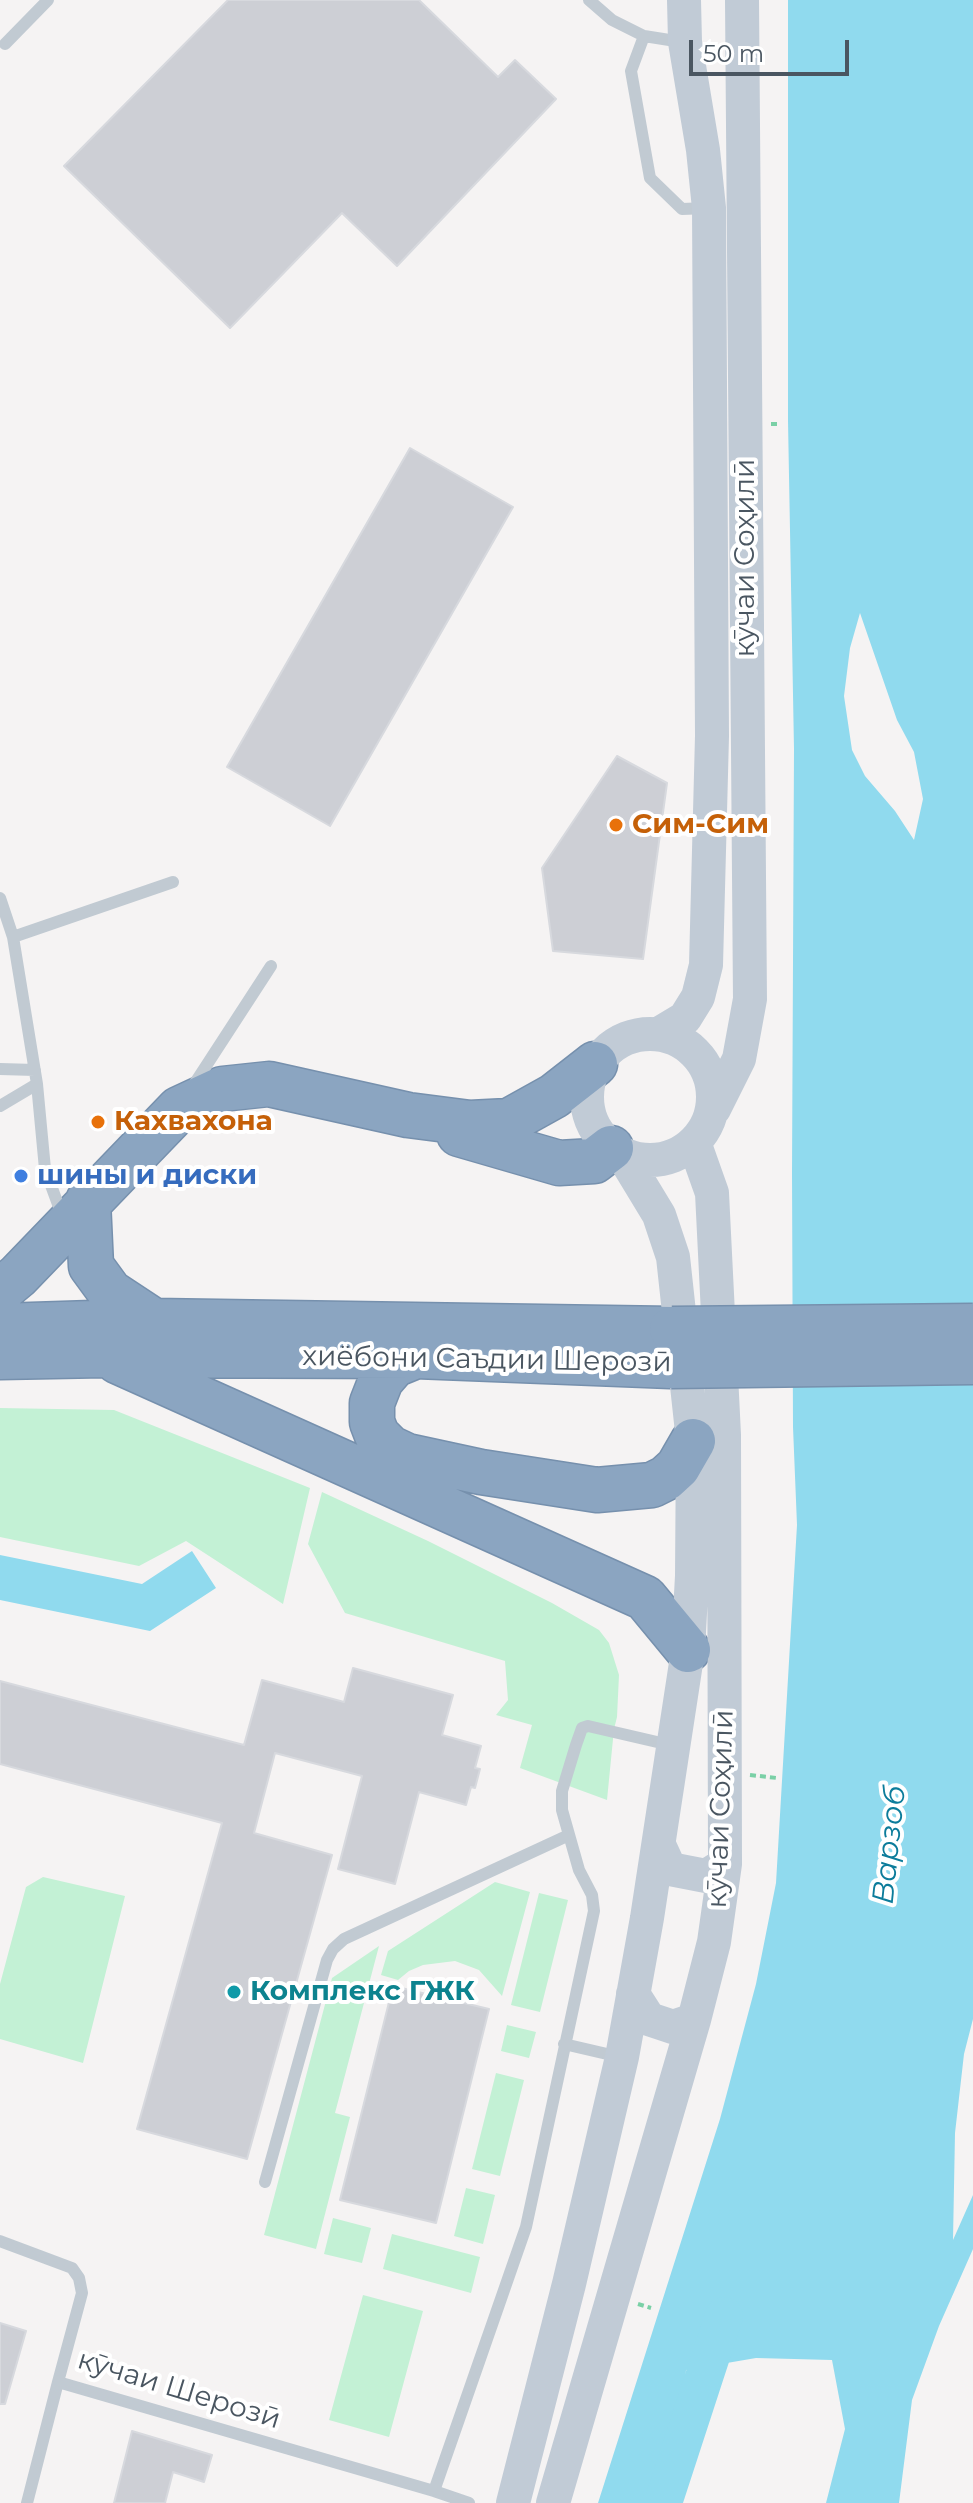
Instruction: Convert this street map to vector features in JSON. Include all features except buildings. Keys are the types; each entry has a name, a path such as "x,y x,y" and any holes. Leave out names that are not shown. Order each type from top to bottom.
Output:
{"highway":[{"path":"0,1291 179,1109 222,1089 269,1084 408,1115 470,1123 509,1121 554,1096 595,1064"},
{"path":"408,1115 559,1163 594,1161 617,1151"},
{"path":"77,1213 91,1266 110,1292 154,1321"},
{"name":"хиёбони Саъдии Шерозӣ","path":"0,1326 154,1321 973,1362"},
{"name":"хиёбони Саъдии Шерозӣ","path":"0,1357 416,1356 671,1347 973,1326"},
{"path":"104,1355 645,1598 688,1650"},
{"path":"416,1356 394,1365 381,1380 372,1403 372,1422 377,1435 390,1448 407,1456 481,1472 597,1490 652,1485 666,1478 678,1467 693,1441"}],"main road":[{"name":"кӯчаи Соҳилӣ","path":"660,1033 685,1018 698,997 706,965 712,736 709,208 685,42 684,0"},
{"name":"кӯчаи Соҳилӣ","path":"714,1109 739,1059 750,999 742,0"},
{"path":"660,1033 692,1047 712,1075 714,1109 695,1145 679,1155 660,1161 641,1160 617,1151 594,1126 586,1100 595,1064 612,1046 635,1035 660,1033"},
{"name":"кӯчаи Соҳилӣ","path":"553,2503 694,2020 714,1942 725,1864 724,1435 712,1193 695,1145"},
{"name":"кӯчаи Соҳилӣ","path":"513,2503 569,2284 622,2057 659,1845 688,1650 693,1441 673,1257 659,1215 617,1151"},
{"path":"659,1845 670,1869 706,1876 725,1864"},
{"path":"633,1994 649,2019 673,2027 694,2020"}],"lane":[{"path":"5,44 48,0"},
{"path":"589,0 612,20 644,36 685,42"},
{"path":"644,36 631,71 650,178 682,209 709,208"},
{"path":"13,937 173,882"},
{"path":"0,898 13,937 37,1084 45,1169 77,1213"},
{"path":"179,1109 271,966"},
{"path":"0,1069 35,1070"},
{"path":"0,1106 37,1084"},
{"path":"434,2491 526,2227 594,1911 592,1895 579,1870 562,1810 562,1791 582,1728 588,1726 673,1746"},
{"path":"265,2182 327,1960 333,1949 344,1939 569,1835"},
{"path":"564,2044 622,2057"},
{"name":"кӯчаи Шерозӣ","path":"0,2241 72,2268 79,2278 82,2293 58,2382 469,2503"},
{"path":"27,2503 58,2382"}],"green space":[{"path":"0,1408 114,1410 310,1488 283,1604 186,1541 139,1566 0,1537"},
{"path":"322,1492 428,1541 599,1630 609,1643 619,1675 607,1800 520,1768 532,1725 496,1715 508,1700 505,1661 345,1613 308,1544"},
{"path":"43,1877 125,1896 83,2063 0,2039 0,1984 26,1887"},
{"path":"495,1882 530,1892 502,1996 479,1970 455,1961 423,1965 398,1980 381,1975 388,1951"},
{"path":"539,1893 568,1900 540,2012 511,2005"},
{"path":"379,1946 335,2113 350,2117 316,2249 264,2235 332,1978"},
{"path":"507,2025 536,2032 529,2058 501,2051"},
{"path":"496,2073 524,2080 500,2176 472,2169"},
{"path":"466,2188 495,2195 483,2244 454,2236"},
{"path":"333,2218 371,2228 362,2263 324,2254"},
{"path":"392,2234 480,2257 471,2293 383,2269"},
{"path":"363,2295 423,2311 389,2437 329,2420"}],"water":[{"path":"788,0 973,0 973,2019 964,2054 955,2133 953,2240 973,2195 973,2249 939,2326 912,2400 899,2503 826,2503 845,2429 832,2360 756,2358 686,2370 682,2422 668,2503 598,2503 720,2119 756,1984 776,1883 797,1525 793,1427 792,1172 794,749 788,421","holes":["860,613 897,720 914,752 923,799 914,840 895,811 865,776 852,750 844,696 850,648"]},
{"path":"192,1551 216,1588 150,1631 0,1600 0,1555 142,1584"}],"waterway":[{"name":"Варзоб","path":"663,2503 724,2316"}],"place":[{"name":"Сим-Сим","path":"616,825"},
{"name":"Кахвахона","path":"98,1122"},
{"name":"шины и диски","path":"21,1176"},
{"name":"Комплекс ГЖК","path":"234,1992"}]}
